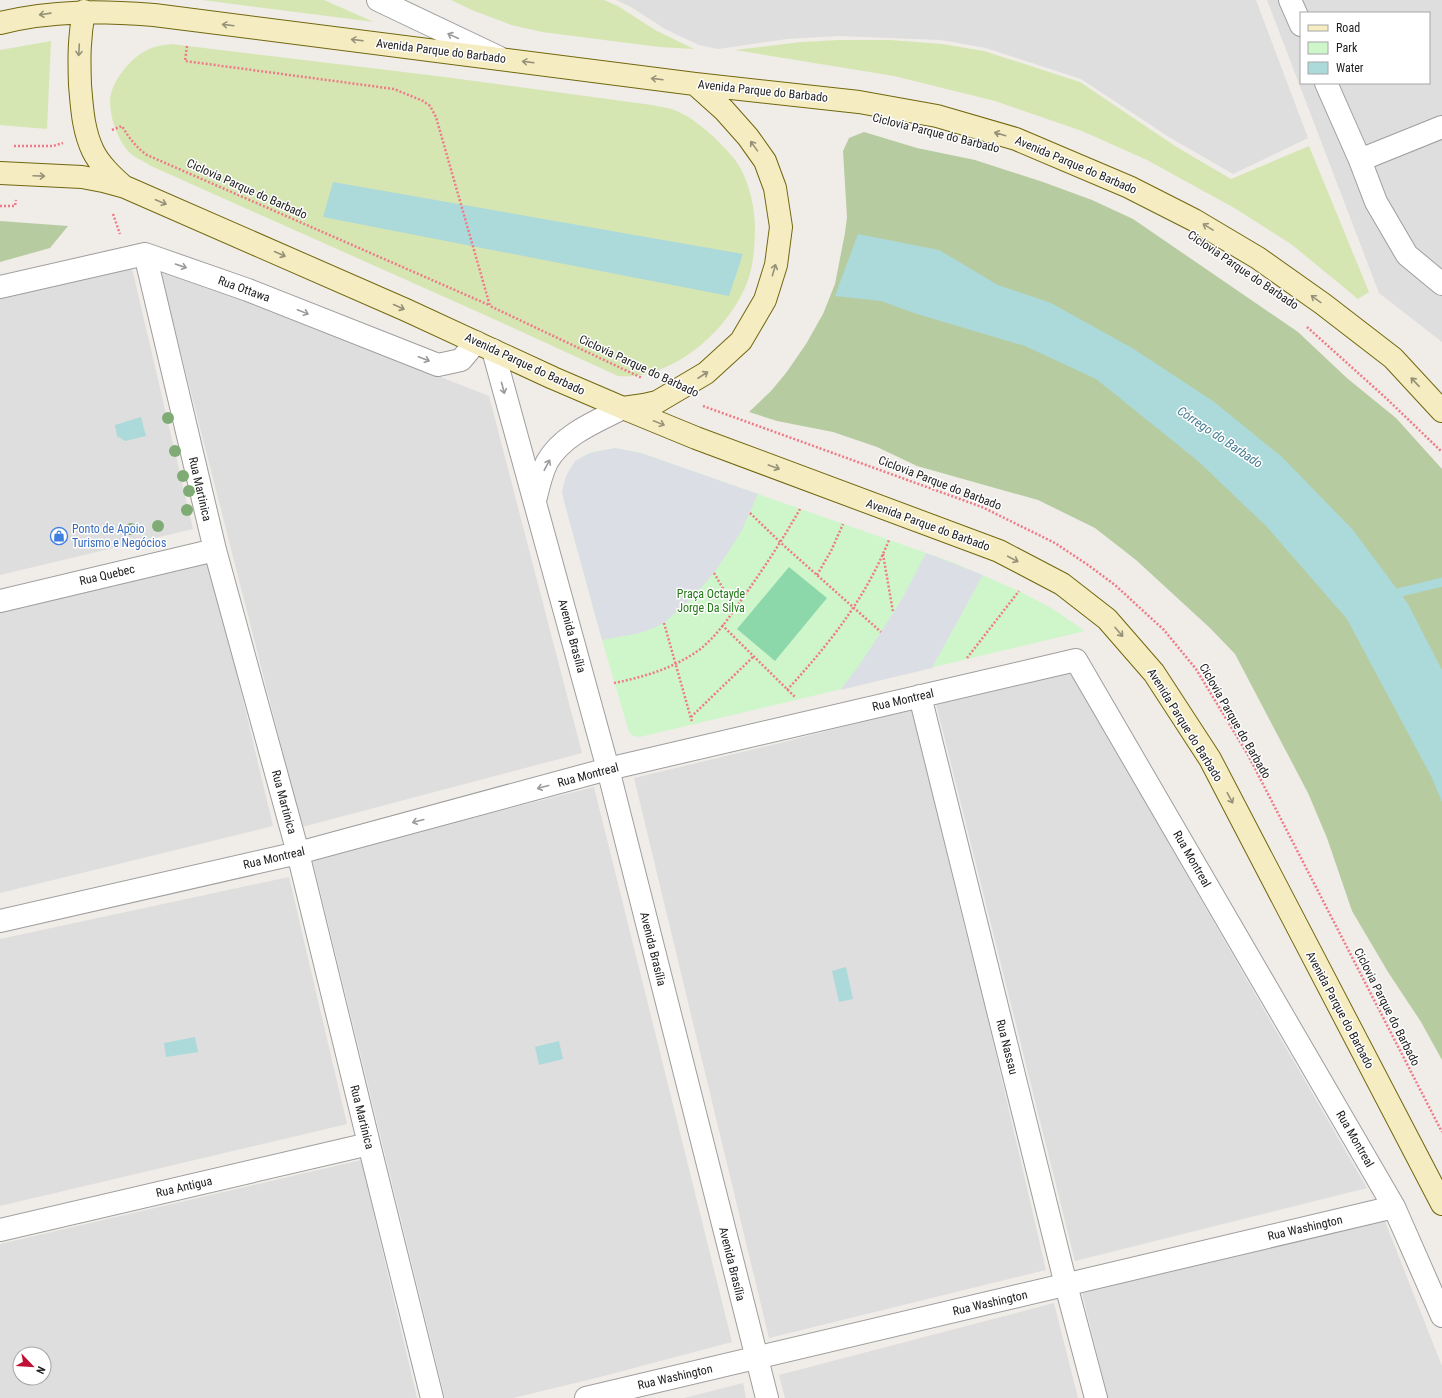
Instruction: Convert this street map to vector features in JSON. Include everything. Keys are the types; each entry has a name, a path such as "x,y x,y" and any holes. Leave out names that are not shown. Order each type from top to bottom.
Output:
{"main road":[{"name":"Avenida Parque do Barbado","path":"0,23 84,6 112,12 191,20 501,58 695,84 859,102 937,116 1016,139 1128,187 1194,220 1258,258 1323,304 1393,358 1442,411"},
{"path":"84,6 78,60 84,124 93,152 102,166 112,177 125,187"},
{"path":"623,408 644,405 666,397 706,373 741,341 764,300 776,265 781,227 775,188 765,161 724,110 695,84"},
{"name":"Avenida Parque do Barbado","path":"0,173 82,178 104,181 125,187 406,310 553,378 623,408 696,438 999,551 1062,584 1107,619 1154,673 1210,759 1442,1204"}],"street":[{"path":"378,0 501,58"},
{"path":"1290,0 1300,23"},
{"path":"1326,84 1360,160 1376,202 1408,255 1442,284"},
{"path":"1360,160 1442,127"},
{"path":"0,287 145,254"},
{"name":"Rua Ottawa","path":"145,254 248,290 438,365 461,360 484,346"},
{"name":"Rua Martinica","path":"145,254 215,550 298,853 432,1398"},
{"name":"Avenida Brasília","path":"484,346 535,502 608,769 767,1398"},
{"path":"535,502 543,472 548,461 556,451 576,434 623,408"},
{"name":"Rua Quebec","path":"0,601 215,550"},
{"name":"Rua Montreal","path":"0,921 298,853 608,769 1076,660 1394,1207 1442,1316"},
{"name":"Rua Nassau","path":"920,696 1066,1285 1096,1398"},
{"name":"Rua Antigua","path":"0,1230 369,1144"},
{"name":"Rua Washington","path":"586,1398 1394,1207"}],"path":[{"path":"191,20 185,61 394,89 423,101 430,106 436,117 490,306"},
{"name":"Ciclovia Parque do Barbado","path":"7,146 53,146 122,126 128,138 147,155 490,306 637,376 666,397 710,409 982,507 1055,543 1088,565 1115,585 1164,630 1196,669 1248,755 1442,1132"},
{"path":"1306,326 1365,379 1442,452"},
{"path":"614,683 660,670 699,649 711,638 735,609 780,543 800,509"},
{"path":"750,514 780,543 881,632"},
{"path":"817,575 843,524"},
{"path":"787,690 819,655 854,608 871,580 889,540"},
{"path":"883,554 893,612"},
{"path":"714,573 735,609"},
{"path":"966,660 1020,590"},
{"path":"664,623 693,725"},
{"path":"722,625 797,700"},
{"path":"691,717 753,657"}],"shaded area":[{"path":"616,0 1256,0 1308,138 1233,174 1169,137 1081,79 986,48 941,40 840,36 787,39 718,49 699,45 665,29 631,7"},
{"path":"1267,0 1442,0 1442,342 1379,293"},
{"path":"131,264 193,529 0,575 0,295"},
{"path":"159,267 489,396 582,753 302,827"},
{"path":"615,448 641,453 758,494 742,530 727,554 714,573 690,600 664,623 654,628 640,633 602,640 562,491 566,476 575,461 590,453"},
{"path":"926,553 983,575 932,668 840,690 858,667 903,597"},
{"path":"209,557 273,826 0,893 0,608"},
{"path":"1069,669 1367,1188 1075,1261 935,700"},
{"path":"912,709 981,990 1046,1270 769,1338 634,778 780,743"},
{"path":"594,787 732,1342 600,1377 513,1398 445,1398 312,858"},
{"path":"289,877 347,1124 0,1206 0,939"},
{"path":"361,1160 417,1398 0,1398 0,1244"},
{"path":"1384,1219 1442,1366 1442,1398 1108,1398 1081,1289"},
{"path":"1054,1303 1078,1398 785,1398 779,1375"},
{"path":"743,1383 746,1398 684,1398"}],"green space":[{"path":"202,0 324,0 374,22"},
{"path":"451,0 604,0 618,6 655,30 694,49 659,47 542,32 511,25"},
{"path":"891,40 942,44 984,51 1080,82 1175,146 1231,179 1309,146 1369,292 1358,299 1291,244 1236,209 1147,160 1082,131 995,101 894,76 735,50 801,42"},
{"path":"51,41 47,129 0,125 0,50"},
{"path":"171,44 437,76 652,105 684,114 713,136 728,151 736,161 747,183 752,199 755,224 753,261 742,295 719,328 689,354 656,371 642,375 618,376 151,166 132,155 123,145 117,133 111,114 111,93 123,70 135,58 152,48"},
{"path":"864,132 917,148 975,160 1092,200 1133,219 1298,332 1348,379 1396,418 1442,469 1442,1060 1421,1022 1388,972 1352,911 1327,838 1308,793 1235,654 1210,628 1136,560 1095,528 1038,500 917,466 877,447 833,432 777,421 749,412 771,391 786,373 806,344 823,314 835,284 847,217 843,151 849,138"},
{"path":"0,221 68,226 50,248 0,262"},
{"name":"Praça Octayde Jorge Da Silva","path":"615,448 641,453 952,562 1019,591 1053,609 1085,631 640,737 633,736 629,732 602,640 563,493 568,472 577,460 596,451"},
{"path":"789,567 827,598 775,661 737,629"}],"water":[{"path":"333,182 743,254 729,296 323,217"},
{"name":"Córrego do Barbado","path":"858,234 939,250 998,285 1051,303 1132,348 1213,401 1282,457 1353,530 1408,604 1442,670 1442,802 1432,778 1347,619 1266,526 1198,461 1096,379 1025,346 917,314 881,301 835,296"},
{"path":"141,417 146,436 125,441 117,436 115,425"},
{"path":"846,967 853,999 839,1002 832,971"},
{"path":"195,1037 198,1052 166,1057 164,1043"},
{"path":"559,1041 563,1059 539,1065 535,1047"}],"waterway":[{"path":"1389,595 1442,582"}],"place":[{"name":"Ponto de Apoio Turismo e Negócios","path":"59,536"}]}
